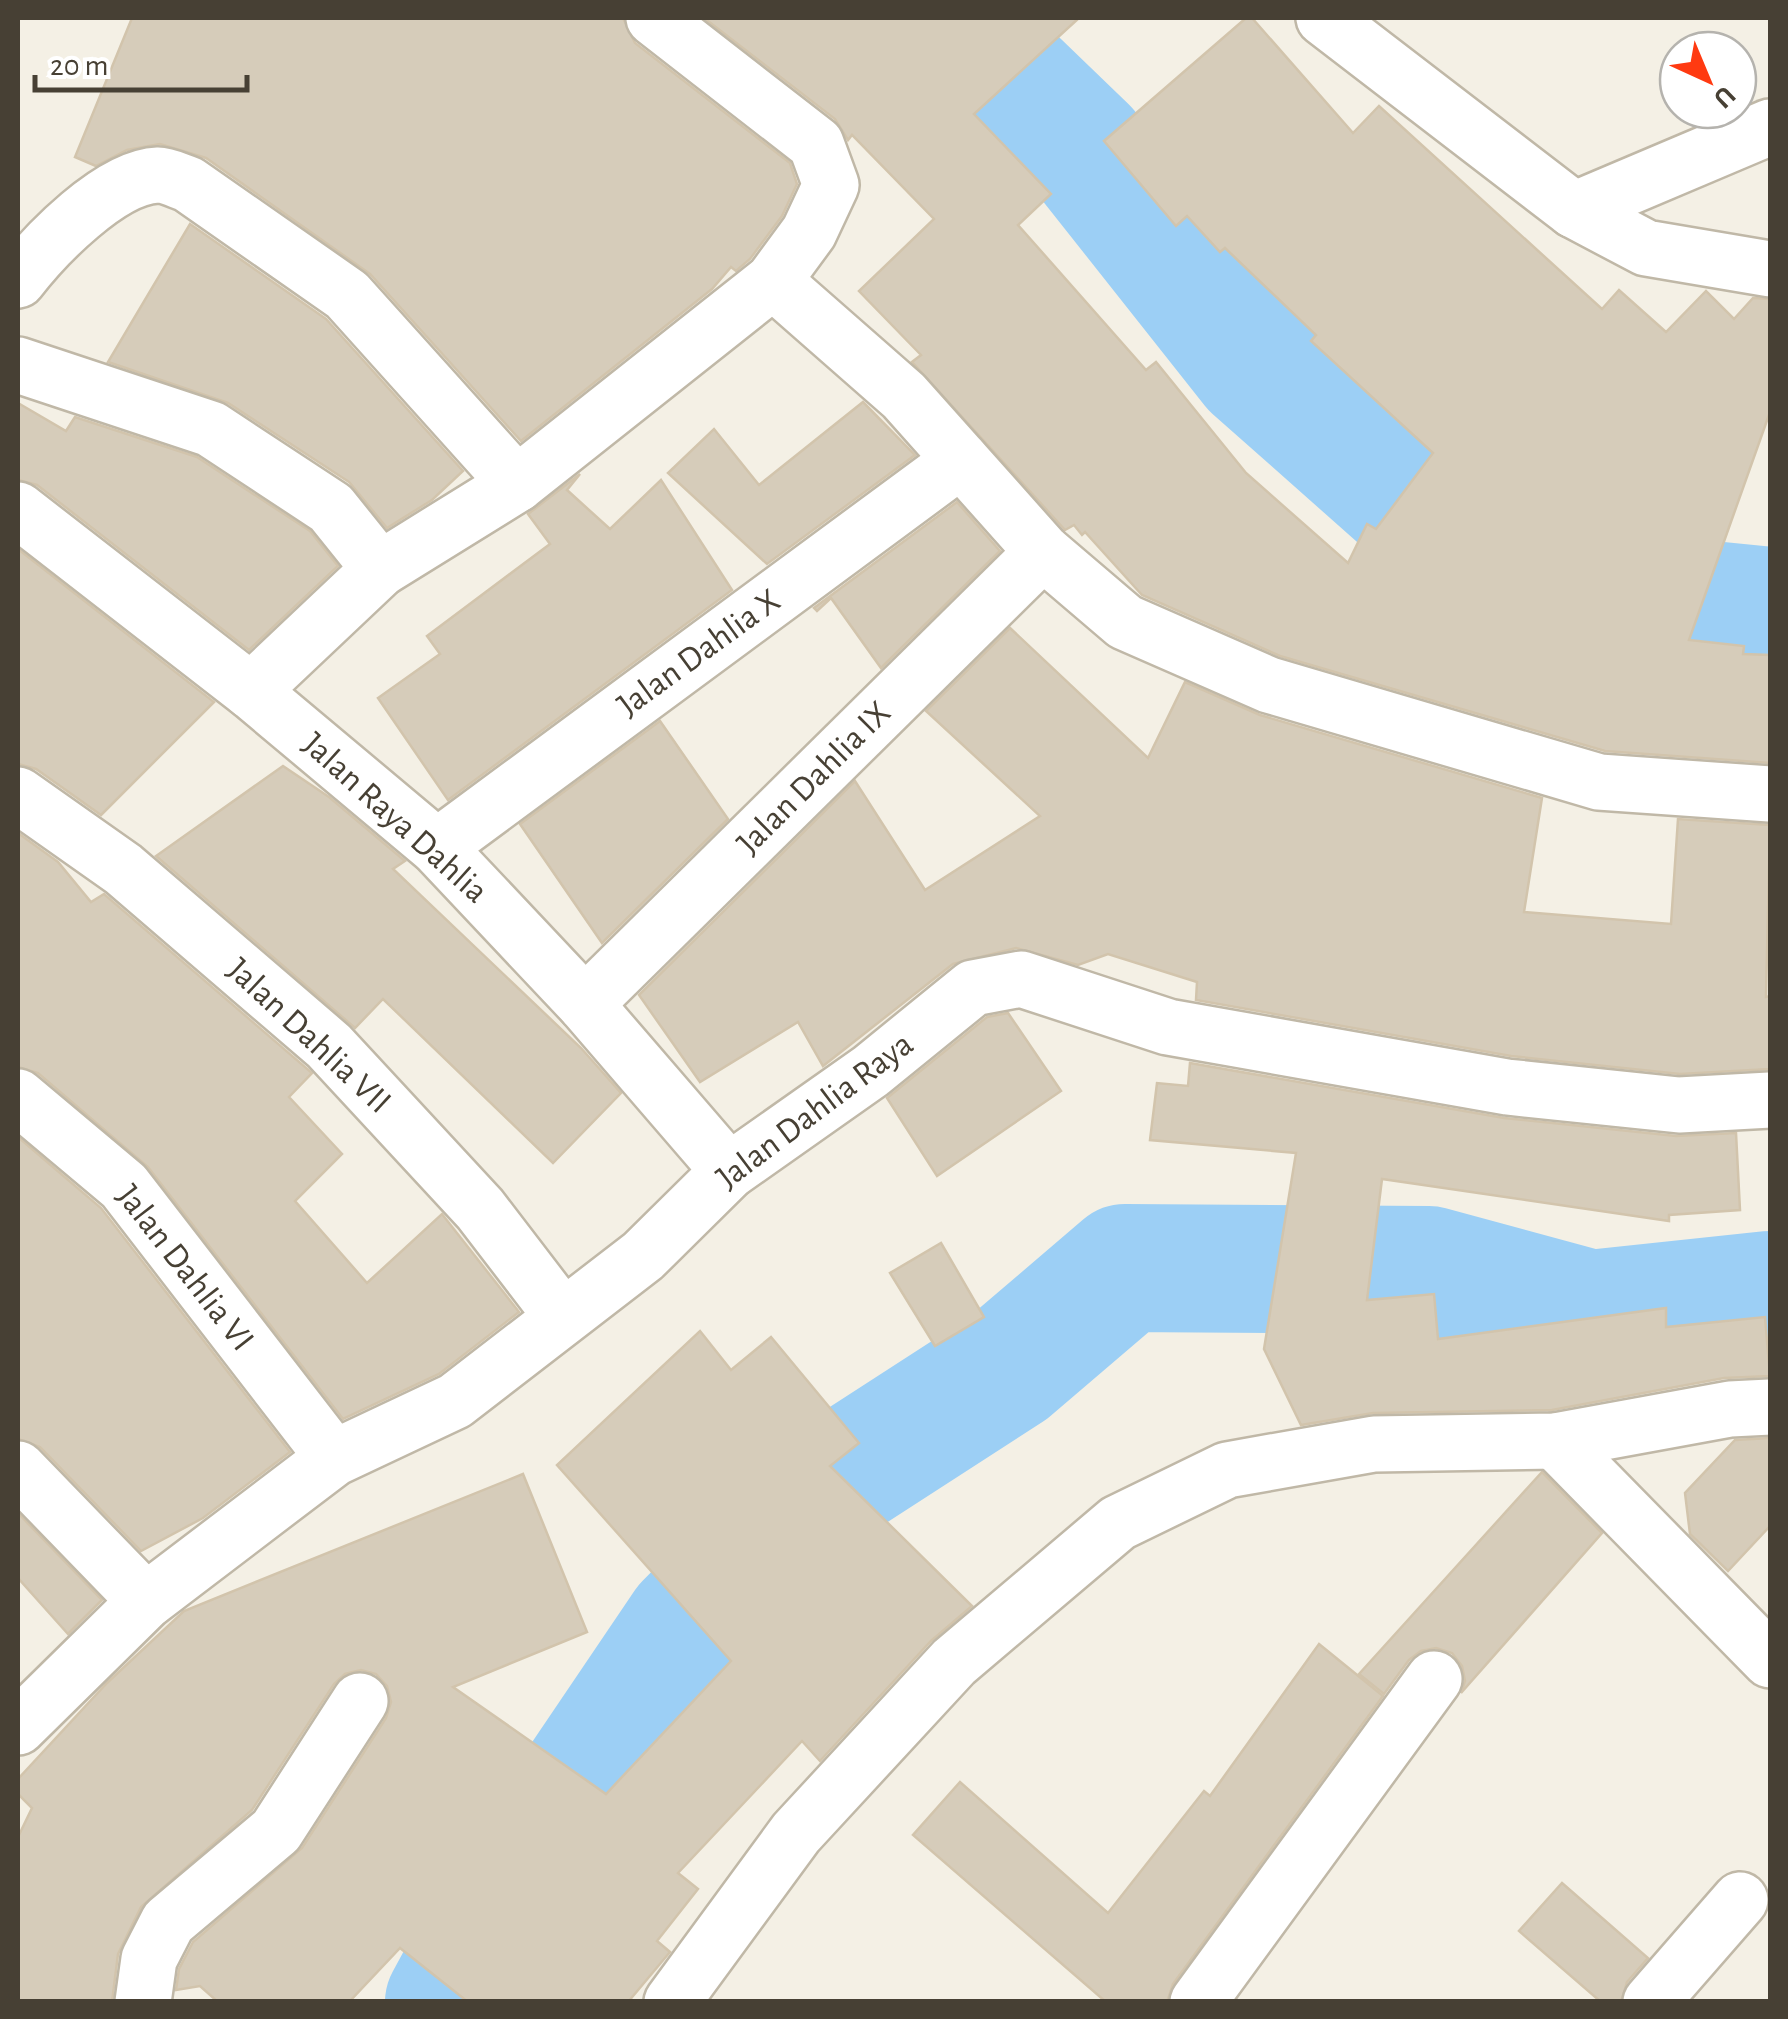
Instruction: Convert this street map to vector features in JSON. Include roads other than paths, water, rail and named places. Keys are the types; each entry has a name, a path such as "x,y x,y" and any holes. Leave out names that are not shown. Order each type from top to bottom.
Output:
{"street":[{"path":"251,691 380,569 516,484 772,281 809,232 832,185 816,144 654,18"},
{"path":"1324,18 1574,210 1646,248 1770,269"},
{"path":"1574,210 1770,127"},
{"path":"18,280 44,245 124,184 160,175 188,184 347,295 516,484"},
{"path":"772,281 904,396 1043,552 1125,622 1269,685 1599,782 1770,794"},
{"path":"18,365 211,429 331,508 380,569"},
{"name":"Jalan Dahlia X","path":"436,847 962,460"},
{"name":"Jalan Raya Dahlia","path":"18,510 251,691 436,847 585,1004 730,1171"},
{"name":"Jalan Dahlia IX","path":"585,1004 1043,552"},
{"name":"Jalan Dahlia VII","path":"18,795 123,869 329,1046 480,1209 562,1316"},
{"name":"Jalan Dahlia Raya","path":"18,1727 146,1602 334,1458 456,1401 643,1256 730,1171 872,1071 972,988 1021,979 1168,1027 1507,1087 1679,1105 1770,1100"},
{"name":"Jalan Dahlia VI","path":"18,1097 124,1186 334,1458"},
{"path":"672,2002 796,1833 954,1662 1118,1523 1227,1470 1374,1444 1555,1441 1730,1409 1770,1407"},
{"path":"1555,1441 1770,1660"},
{"path":"18,1469 146,1602"},
{"path":"1198,2002 1434,1679"},
{"path":"142,2002 149,1959 168,1922 276,1830 360,1701"},
{"path":"1651,2002 1740,1900"}],"waterway":[{"path":"947,18 1084,150 1255,366 1501,584 1770,611"},
{"path":"449,2002 512,1886 688,1626 827,1485 1008,1368 1125,1268 1429,1270 1591,1314 1770,1295"}]}
